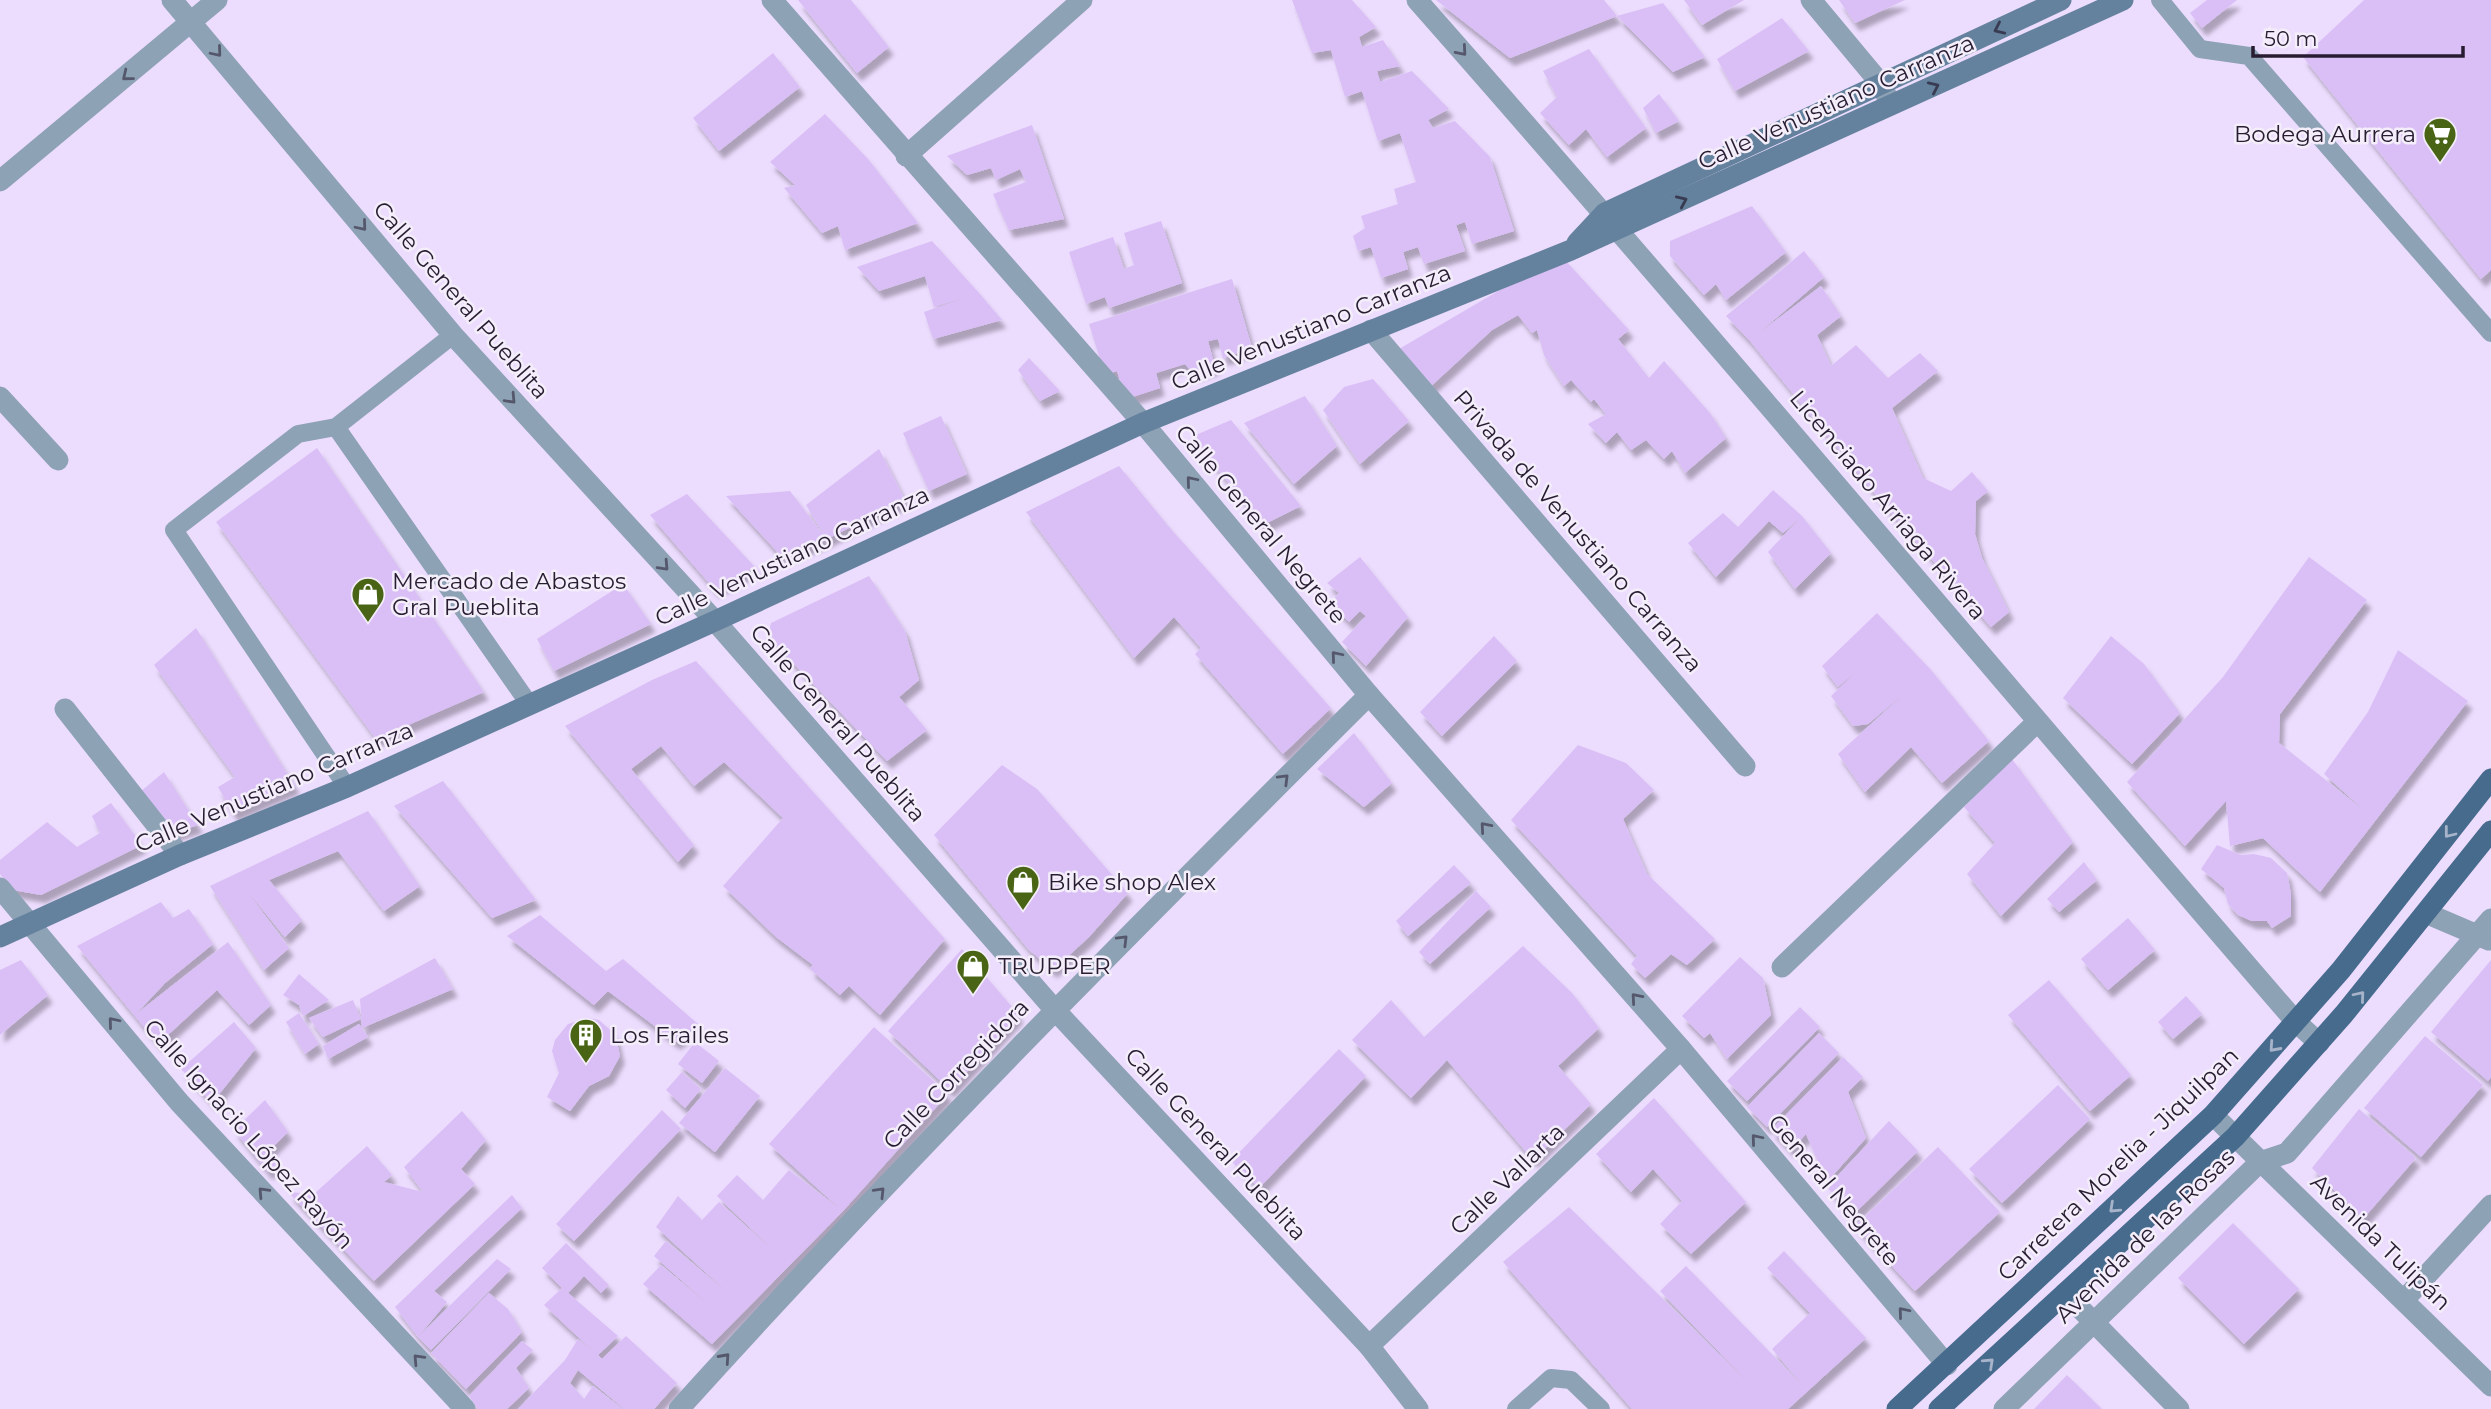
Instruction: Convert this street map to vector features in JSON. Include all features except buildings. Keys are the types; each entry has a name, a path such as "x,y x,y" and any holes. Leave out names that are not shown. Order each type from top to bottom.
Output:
{"main road":[{"name":"Carretera Morelia - Jiquilpan","path":"1897,1409 2213,1115 2341,971 2491,779"},
{"path":"1939,1409 2235,1137 2428,914 2491,831"}],"street":[{"name":"Calle General Pueblita","path":"172,0 453,335 715,621 1054,1009 1369,1346 1418,1409"},
{"path":"0,181 217,0"},
{"name":"Calle General Negrete","path":"772,0 906,156 1143,423 1369,695 1681,1049"},
{"path":"906,156 1082,0"},
{"name":"Licenciado Arriaga Rivera","path":"1417,0 1612,221 2037,722 2296,1022 2319,1043"},
{"path":"1811,0 1881,85 1892,107"},
{"name":"Calle Venustiano Carranza","path":"0,937 180,855 347,787 1143,423 1571,250 1612,221 1881,85 2061,0"},
{"name":"Calle Venustiano Carranza","path":"1612,221 1892,107 2123,0"},
{"name":"Privada de Venustiano Carranza","path":"1371,330 1745,766"},
{"path":"0,397 58,460"},
{"name":"Calle Corregidora","path":"679,1409 802,1273 1054,1009 1369,695"},
{"path":"65,709 180,855"},
{"path":"1782,967 2037,722"},
{"name":"Calle Ignacio López Rayón","path":"0,888 178,1102 465,1409"},
{"path":"2428,914 2487,932"},
{"name":"Avenida de las Rosas","path":"2004,1409 2260,1162 2287,1153 2487,932"},
{"name":"Calle Vallarta","path":"1369,1346 1681,1049"},
{"name":"General Negrete","path":"1681,1049 1947,1365"},
{"name":"Avenida Tulipán","path":"2213,1115 2491,1386"},
{"path":"2403,1300 2491,1206"},
{"path":"2065,1293 2091,1323 2179,1409"}],"lane":[{"path":"2160,0 2200,49 2249,55 2491,332"},
{"path":"347,787 174,530 298,434 336,427 453,335"},
{"path":"336,427 529,704"},
{"path":"1516,1409 1550,1378 1571,1380 1601,1409"}],"place":[{"name":"Bodega Aurrera","path":"2440,164"},
{"name":"Mercado de Abastos Gral Pueblita","path":"368,624"},
{"name":"Bike shop Alex","path":"1023,912"},
{"name":"TRUPPER","path":"973,996"},
{"name":"Los Frailes","path":"586,1065"}]}
